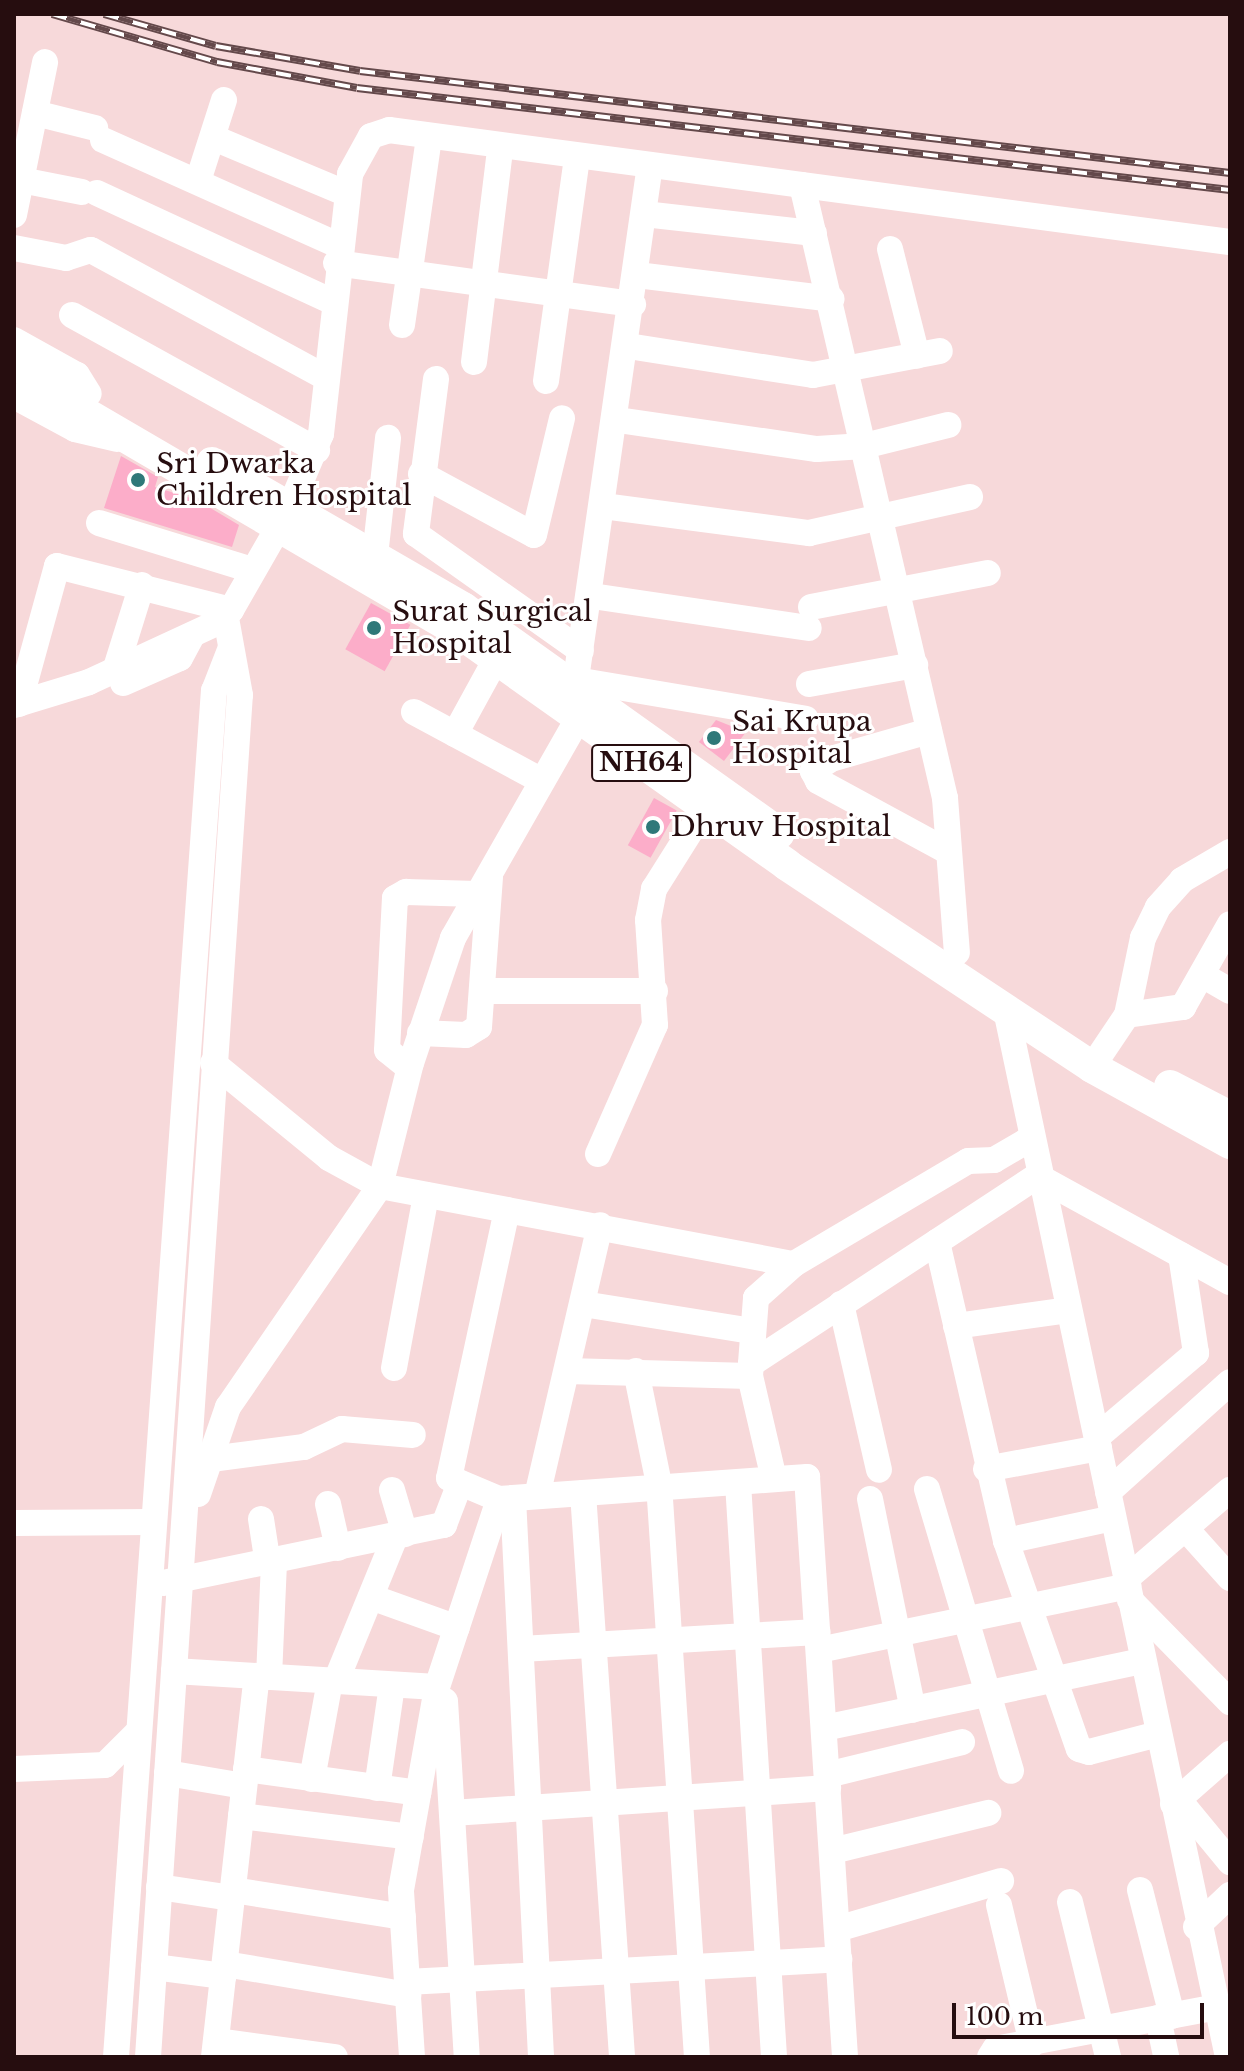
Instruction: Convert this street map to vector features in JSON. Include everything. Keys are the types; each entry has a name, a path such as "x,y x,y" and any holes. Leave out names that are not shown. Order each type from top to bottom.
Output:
{"main road":[{"name":"NH64","path":"29,380 89,394 284,517 496,659 580,695 705,808 1006,1010 1097,1059 1230,1143"},
{"name":"NH64","path":"29,380 146,447 284,517 375,556 957,953 1097,1059 1230,1117"}],"street":[{"path":"14,215 45,62"},
{"path":"198,181 224,100"},
{"path":"35,113 99,134 198,181 337,254 409,273 633,304"},
{"path":"148,2057 179,1583 189,1520 213,1063 240,695 230,650 229,614 284,517 317,450 327,378 337,254 347,194 371,136 389,130 500,150 650,165 1230,242"},
{"path":"402,325 429,137"},
{"path":"214,138 347,194"},
{"path":"474,362 500,150"},
{"path":"546,381 577,159"},
{"path":"189,1520 228,1407 380,1186 409,1068 453,938 542,781 580,695 581,651 618,420 650,165"},
{"path":"21,180 90,192 333,302"},
{"path":"802,185 832,299 945,798 957,953"},
{"path":"644,214 814,233"},
{"path":"14,248 66,258 91,250 327,378"},
{"path":"628,346 804,374 847,371 929,353 890,249"},
{"path":"637,275 832,299"},
{"path":"72,315 317,450"},
{"path":"14,340 77,375 89,394"},
{"path":"436,379 414,523 419,538 581,651"},
{"path":"421,474 534,535 562,418"},
{"path":"618,420 808,449 864,446 948,425"},
{"path":"375,556 388,438"},
{"path":"603,506 809,533 970,497"},
{"path":"99,523 252,570"},
{"path":"16,710 26,621 51,574 61,564 142,585 229,614"},
{"path":"592,596 810,617 899,592 988,573"},
{"path":"115,671 142,585"},
{"path":"16,710 115,671 229,614"},
{"path":"16,710 165,666 180,658 192,635"},
{"path":"116,2057 151,1522 214,691 230,650"},
{"path":"455,734 496,659"},
{"path":"809,684 915,665"},
{"path":"580,695 806,719"},
{"path":"414,712 542,781"},
{"path":"929,731 843,755 813,771 818,781 947,851"},
{"path":"598,1154 652,1035 655,991 648,920 654,889 705,808"},
{"path":"1097,1059 1127,1015 1143,938 1158,907 1182,880 1230,852"},
{"path":"420,1033 475,1031 484,991 483,883"},
{"path":"409,1068 390,1058 387,1046 395,898 406,892 483,883"},
{"path":"1127,1015 1183,1007 1204,976 1230,924"},
{"path":"1204,976 1230,991"},
{"path":"484,991 655,991"},
{"path":"1006,1010 1037,1176 1175,1801 1196,1927 1224,2018 1228,2057"},
{"path":"213,1063 329,1158 380,1186 600,1225 794,1264"},
{"path":"774,1479 750,1370 756,1298 794,1264 968,1161 994,1160 1030,1139"},
{"path":"567,1371 750,1370 841,1304 1037,1176"},
{"path":"1037,1176 1230,1282"},
{"path":"394,1368 426,1195"},
{"path":"507,1210 449,1478 517,1498 659,1484 738,1483 807,1477 845,2057"},
{"path":"412,2057 403,1917 411,1837 440,1678 457,1628 517,1498 567,1371 600,1225"},
{"path":"937,1242 986,1469 1006,1541 1052,1682 1083,1752 1158,1734"},
{"path":"986,1469 1098,1442 1196,1353 1181,1255"},
{"path":"583,1304 751,1331"},
{"path":"841,1304 879,1470"},
{"path":"956,1326 1068,1310"},
{"path":"636,1371 659,1484 697,2057"},
{"path":"1006,1541 1111,1505 1230,1382"},
{"path":"211,1459 304,1447 342,1429 413,1435"},
{"path":"147,1583 179,1583 444,1525 460,1483"},
{"path":"738,1483 774,2057"},
{"path":"927,1489 1011,1771"},
{"path":"312,1779 333,1681 400,1535 392,1490"},
{"path":"521,1649 747,1636 818,1641 898,1634 1128,1588 1230,1490"},
{"path":"583,1493 622,2057"},
{"path":"517,1498 521,1649 541,2057"},
{"path":"870,1499 913,1710"},
{"path":"328,1504 338,1548"},
{"path":"261,1519 271,1563 263,1677 245,1778 215,2049 335,2057"},
{"path":"14,1523 151,1522"},
{"path":"1186,1529 1230,1578"},
{"path":"1128,1588 1230,1702"},
{"path":"371,1597 457,1628"},
{"path":"824,1728 1143,1661"},
{"path":"174,1671 392,1685 440,1678"},
{"path":"440,1678 467,2057"},
{"path":"377,1788 392,1685"},
{"path":"14,1769 105,1765 137,1733"},
{"path":"452,1813 757,1793 828,1782 962,1742"},
{"path":"1175,1801 1225,1769"},
{"path":"167,1773 312,1779 418,1793"},
{"path":"1175,1801 1230,1862"},
{"path":"832,1851 988,1813"},
{"path":"241,1816 411,1837"},
{"path":"159,1887 403,1917"},
{"path":"1140,1890 1165,2017 1166,2057"},
{"path":"837,1929 1000,1893 1046,2047"},
{"path":"1196,1927 1230,1895"},
{"path":"1070,1902 1108,2057"},
{"path":"154,1967 224,1970 408,1988 463,1979 839,1959"},
{"path":"990,2057 995,2049 1046,2047 1101,2030 1165,2017 1224,2018"}],"building":[{"path":"121,456 158,477 155,487 197,500 239,525 232,547 104,508"},
{"path":"371,603 410,625 385,671 345,649"},
{"path":"716,720 746,732 724,761 699,742"},
{"path":"654,798 677,811 651,858 628,845"}],"railway":[{"path":"52,14 217,62 357,88 1230,190"},
{"path":"104,14 216,46 360,71 1230,173"}],"place":[{"name":"Sri Dwarka Children Hospital","path":"138,480"},
{"name":"Surat Surgical Hospital","path":"374,628"},
{"name":"Sai Krupa Hospital","path":"714,738"},
{"name":"Dhruv Hospital","path":"653,827"}]}
